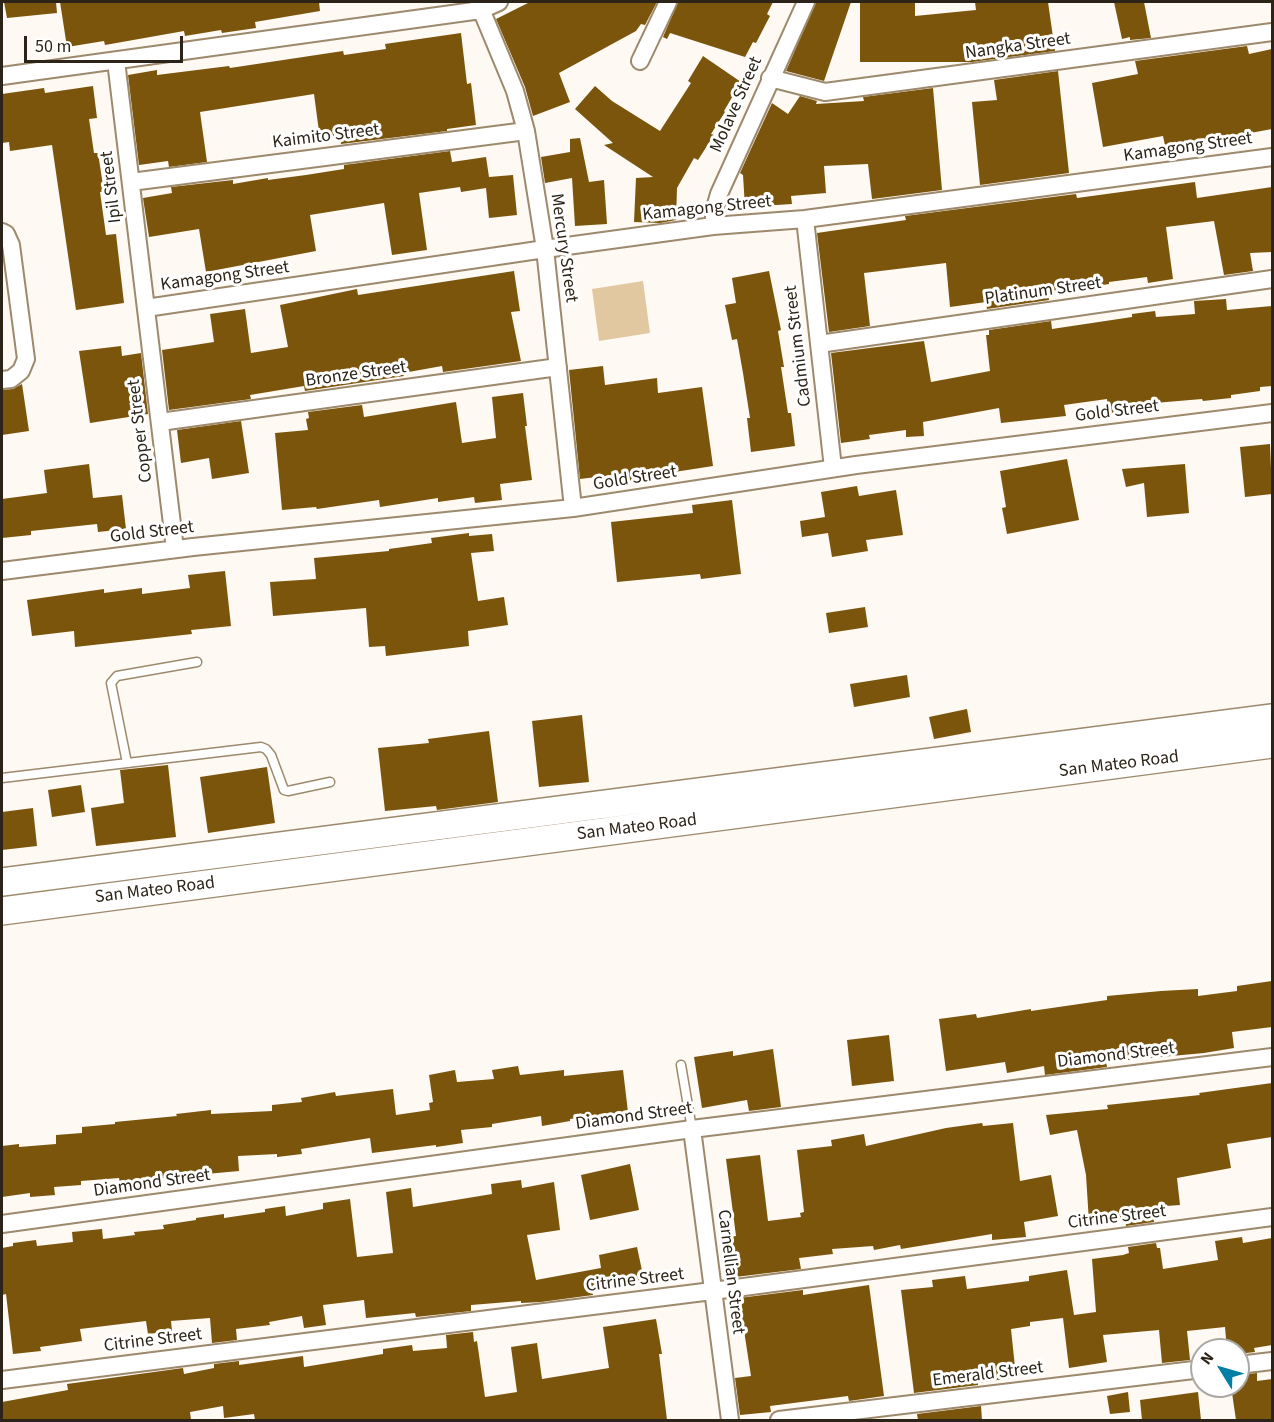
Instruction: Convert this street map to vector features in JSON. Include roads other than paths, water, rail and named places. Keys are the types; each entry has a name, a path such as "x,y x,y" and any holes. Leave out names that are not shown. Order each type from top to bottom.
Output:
{"main road":[{"name":"San Mateo Road","path":"2,882 1272,718"},
{"name":"San Mateo Road","path":"2,911 1272,744"}],"street":[{"path":"2,76 116,61 499,2"},
{"path":"640,61 668,2"},
{"name":"Molave Street","path":"713,226 719,195 806,2"},
{"name":"Mercury Street","path":"479,6 515,91 526,131 545,249 573,508"},
{"name":"Nangka Street","path":"770,78 825,93 1272,32"},
{"name":"Ipil Street","path":"116,61 146,308"},
{"name":"Kaimito Street","path":"131,182 526,131"},
{"name":"Kamagong Street","path":"146,308 713,226 805,219 1272,157"},
{"name":"Cadmium Street","path":"805,219 833,468"},
{"path":"2,232 6,234 11,245 26,359 21,371 10,379 2,380"},
{"name":"Platinum Street","path":"819,344 1272,279"},
{"name":"Copper Street","path":"146,308 175,549"},
{"name":"Bronze Street","path":"160,422 558,367"},
{"name":"Gold Street","path":"2,571 175,549 573,508 833,468 1272,413"},
{"name":"Diamond Street","path":"2,1224 692,1129 1272,1056"},
{"name":"Carnellian Street","path":"692,1129 730,1420"},
{"name":"Citrine Street","path":"2,1380 1272,1218"},
{"path":"1250,1364 1272,1361"},
{"name":"Emerald Street","path":"779,1420 1190,1370"}],"lane":[{"path":"127,763 111,683 117,676 197,662"},
{"path":"2,778 261,747 271,754 284,790 330,782"},
{"path":"681,1065 692,1129"}]}
